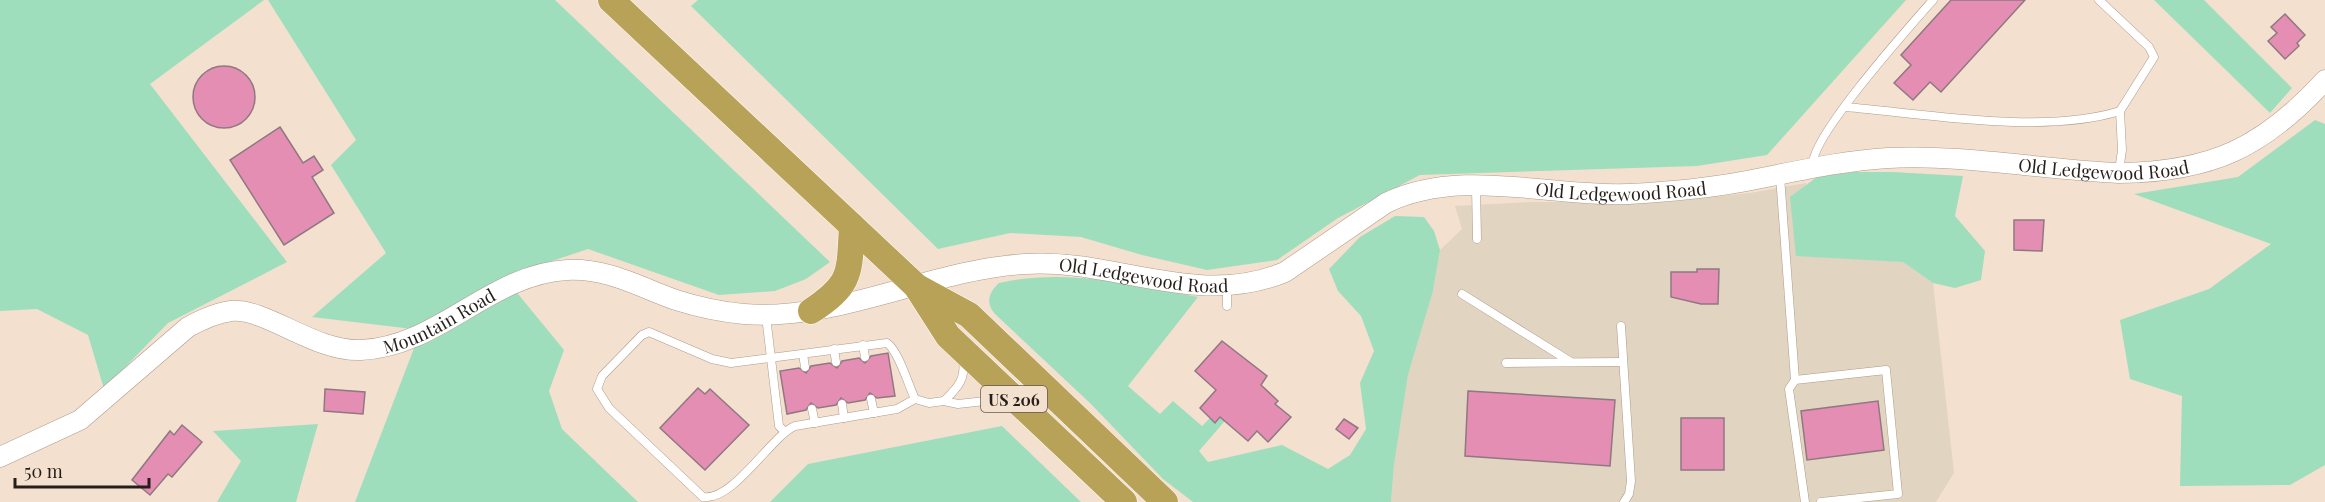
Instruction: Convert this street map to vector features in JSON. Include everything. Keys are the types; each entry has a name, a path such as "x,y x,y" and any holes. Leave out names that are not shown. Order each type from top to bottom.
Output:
{"highway":[{"name":"US 206","path":"611,0 916,286 948,336 1124,502"},
{"path":"811,310 836,292 847,277 852,226"},
{"name":"US 206","path":"916,286 969,315 1165,502"}],"street":[{"name":"Old Ledgewood Road","path":"916,286 971,273 1026,264 1108,271 1199,286 1227,286 1266,279 1285,272 1371,211 1400,196 1432,189 1509,186 1583,193 1671,192 1876,159 1924,158 2119,173 2184,168 2222,157 2254,143 2303,104 2325,80"},
{"name":"Mountain Road","path":"0,457 63,430 80,420 188,327 203,319 232,311 247,313 327,345 365,350 395,344 426,331 519,280 542,273 568,270 601,272 706,308 765,314 811,310 916,286"}],"lane":[{"path":"1813,168 1812,160 1816,150 1845,107 1933,0"},
{"path":"2099,0 2149,47 2154,57 2120,111 2122,150 2119,173"},
{"path":"1845,107 2021,122 2091,117 2120,111"},
{"path":"1779,174 1795,380 1789,389 1805,502"},
{"path":"1476,186 1477,239"},
{"path":"1227,286 1227,306"},
{"path":"1462,294 1571,362"},
{"path":"765,314 779,426 784,431"},
{"path":"1621,326 1631,481 1629,494 1624,502"},
{"path":"915,399 895,349 883,342 770,359 726,362 660,335 645,333 602,376 597,389 598,394 623,421 703,497 713,502 720,501 730,494 777,445 784,431 815,423 897,409 915,399 929,403 944,401 958,404 998,398 1025,409"},
{"path":"863,345 865,357"},
{"path":"834,349 836,362"},
{"path":"944,401 958,387 964,376 962,350"},
{"path":"803,354 805,367"},
{"path":"1506,363 1623,362"},
{"path":"1795,380 1886,370 1898,494 1821,502"},
{"path":"872,399 874,413"},
{"path":"842,404 844,418"},
{"path":"812,409 815,423"}],"shaded area":[{"path":"1806,183 1812,251 1903,262 1933,283 1954,473 1936,502 1391,502 1394,465 1408,375 1433,291 1440,250 1462,229 1455,206 1530,202 1666,202 1750,193"}],"green space":[{"path":"0,0 264,0 150,84 287,262 168,323 104,389 88,335 37,309 0,311"},
{"path":"268,0 555,0 830,262 806,279 775,291 719,295 588,249 504,277 564,350 549,391 562,429 638,502 355,502 421,330 312,317 386,253 331,165 356,140"},
{"path":"698,0 1906,0 1767,155 1697,166 1420,175 1338,218 1277,260 1207,270 1142,255 1081,237 1010,233 938,249 691,6"},
{"path":"2154,0 2204,0 2292,88 2270,113"},
{"path":"2315,120 2325,124 2325,465 2290,485 2180,486 2182,396 2130,379 2120,320 2209,289 2271,244 2134,194 2238,177"},
{"path":"1854,172 1963,176 1955,216 1985,251 1981,280 1955,288 1933,283 1903,262 1796,256 1790,197 1817,177"},
{"path":"1395,216 1424,217 1434,231 1440,250 1433,291 1408,375 1394,465 1391,502 1193,502 1163,479 1091,404 995,314 989,302 993,290 999,283 1049,277 1074,277 1124,283 1198,297 1128,386 1160,414 1173,401 1202,426 1210,418 1216,423 1232,404 1236,408 1199,451 1208,462 1282,445 1328,469 1350,455 1366,429 1360,383 1374,351 1361,316 1338,291 1329,269 1360,237"},
{"path":"318,424 296,502 217,502 241,461 213,431"},
{"path":"1002,426 1081,502 770,502 808,464"}],"building":[{"path":"1951,0 2025,0 1941,92 1930,82 1913,100 1894,83 1911,65 1901,55"},
{"path":"2285,14 2305,35 2297,43 2299,46 2285,59 2268,41 2277,33 2271,27"},
{"path":"218,66 230,66 246,75 253,85 255,97 253,109 246,119 230,128 218,128 207,123 198,114 193,103 193,91 198,80 207,71"},
{"path":"280,127 303,163 314,156 323,170 312,177 334,213 284,245 230,160"},
{"path":"2014,220 2044,220 2042,251 2014,250"},
{"path":"1697,269 1719,269 1718,304 1701,304 1671,297 1671,272 1697,272"},
{"path":"1222,341 1267,376 1261,385 1278,401 1275,404 1291,417 1268,442 1257,431 1248,441 1220,417 1215,423 1200,408 1216,390 1195,371"},
{"path":"888,353 895,396 877,398 870,393 865,400 848,403 841,398 836,405 818,408 811,403 806,410 787,414 780,371 799,368 806,373 811,366 830,363 837,368 842,361 859,358 865,363 871,356"},
{"path":"698,388 705,394 710,389 749,425 705,470 660,428"},
{"path":"325,389 365,392 363,414 324,411"},
{"path":"1468,391 1615,400 1610,466 1465,456"},
{"path":"1878,401 1884,450 1807,460 1801,411"},
{"path":"1681,418 1724,418 1724,470 1681,470"},
{"path":"1344,419 1358,428 1349,439 1336,429"},
{"path":"182,425 202,442 172,477 168,474 150,495 132,480 170,431 174,435"}]}
